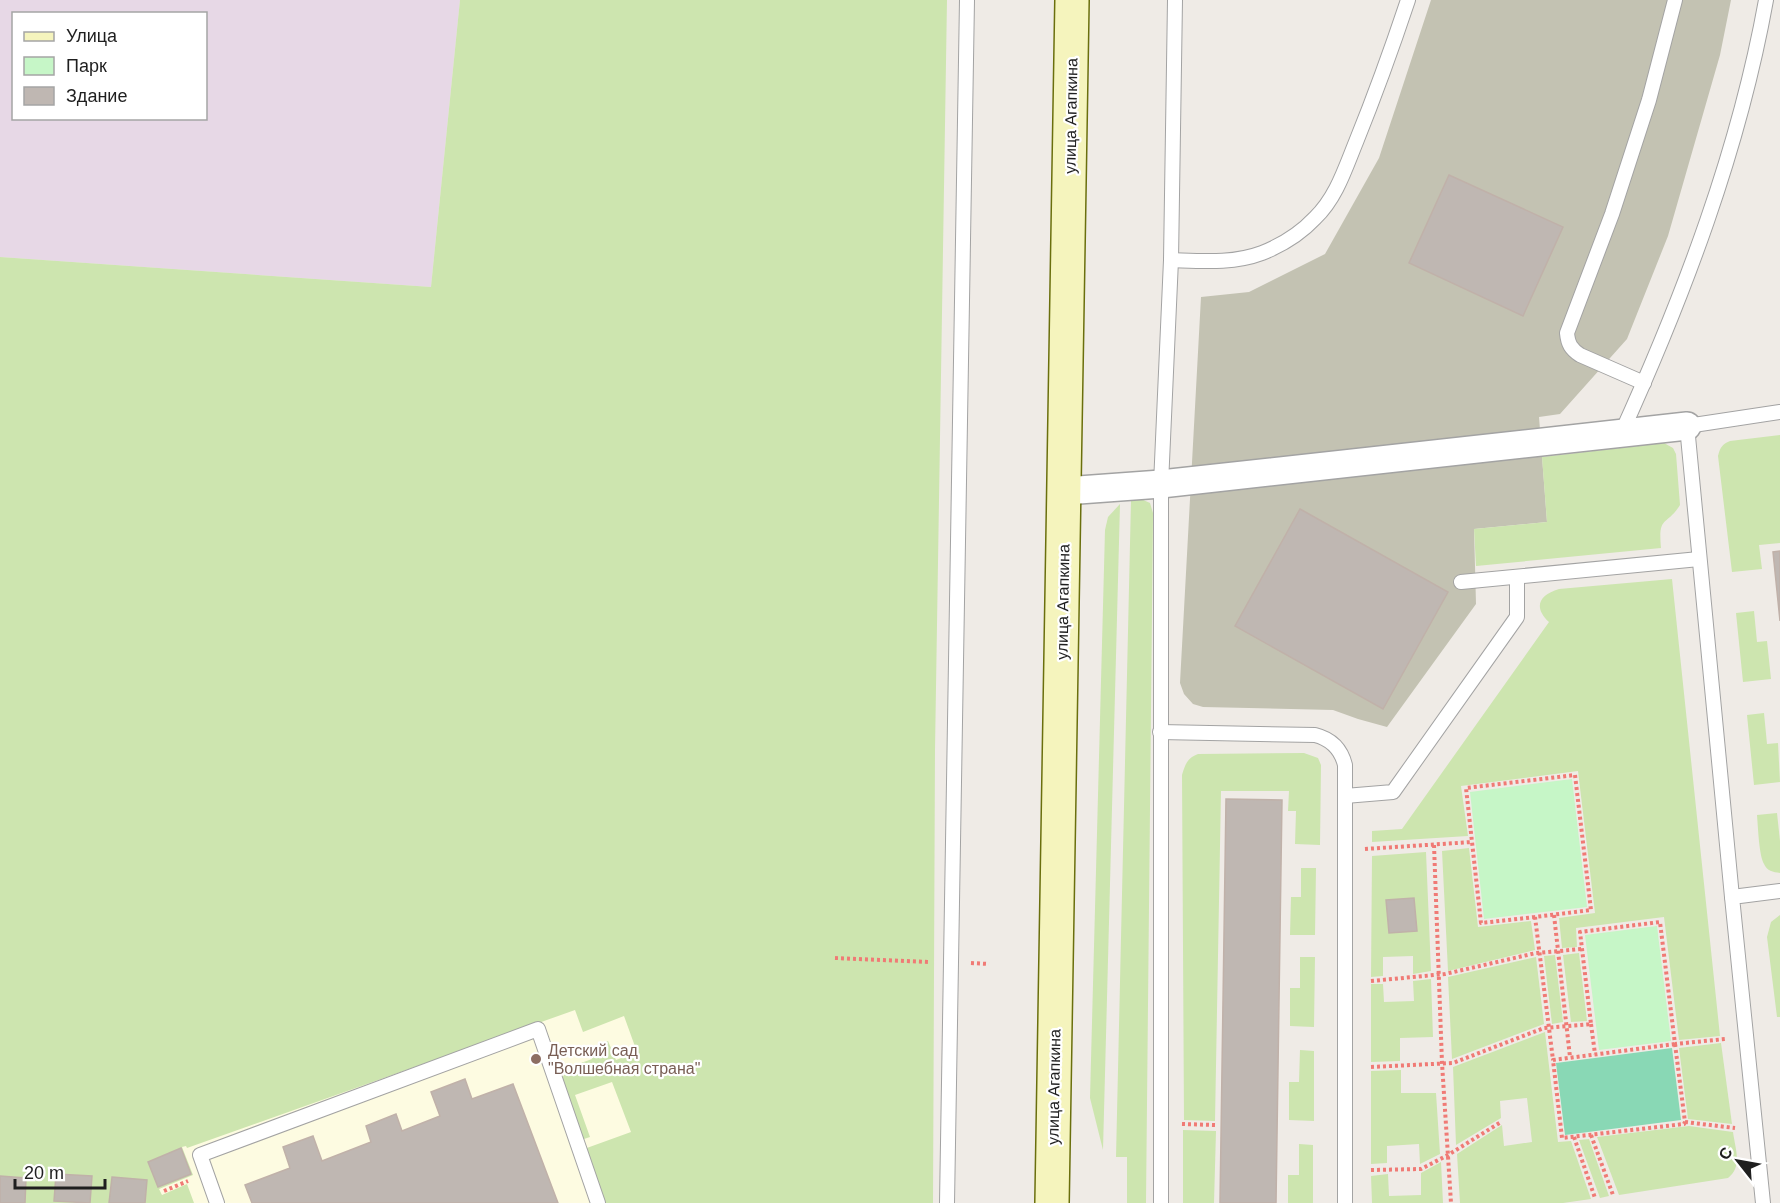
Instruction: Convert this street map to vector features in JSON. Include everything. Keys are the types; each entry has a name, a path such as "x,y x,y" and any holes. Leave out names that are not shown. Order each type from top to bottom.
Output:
{"main road":[{"name":"улица Агапкина","path":"1052,1203 1072,0"}],"street":[{"path":"1065,491 1161,484 1687,426"}],"lane":[{"path":"947,1203 967,0"},
{"path":"1161,1203 1161,484 1171,260 1175,0"},
{"path":"1171,260 1224,261 1261,253 1287,241 1317,217 1334,194 1342,177 1381,82 1408,0"},
{"path":"1644,383 1580,355 1568,342 1567,333 1612,214 1649,100 1674,0"},
{"path":"1621,434 1694,258 1732,143 1762,26 1766,0"},
{"path":"1763,1203 1687,426 1780,412"},
{"path":"1461,582 1699,559"},
{"path":"1345,796 1393,792 1516,617 1517,577"},
{"path":"1160,732 1315,735 1335,745 1343,758 1345,765 1345,1203"},
{"path":"1732,897 1780,891"},
{"path":"217,1203 200,1155 538,1029 598,1203"}],"path":[{"path":"1575,775 1591,910 1554,915 1481,923 1466,789 1575,775"},
{"path":"1372,849 1472,842"},
{"path":"1434,845 1442,1063 1451,1203"},
{"path":"1554,915 1570,1058"},
{"path":"1535,917 1562,1138 1684,1124 1685,1122 1733,1128"},
{"path":"1595,1054 1580,932 1660,922 1685,1122"},
{"path":"1371,981 1438,975 1540,953 1582,949"},
{"path":"835,958 988,964"},
{"path":"1371,1067 1452,1063 1549,1027 1591,1024"},
{"path":"1553,1060 1746,1037"},
{"path":"1371,1170 1421,1168 1448,1155 1501,1122"},
{"path":"1179,1124 1215,1125"},
{"path":"1591,1135 1613,1195"},
{"path":"1574,1137 1595,1198"}],"shaded area":[{"path":"0,0 460,0 431,287 0,257"},
{"path":"1431,0 1731,0 1720,55 1668,236 1627,339 1560,414 1539,417 1547,522 1474,529 1476,604 1387,727 1333,710 1203,707 1193,704 1184,694 1180,683 1201,297 1249,292 1325,254 1379,158"},
{"name":"Детский сад \"Волшебная страна\"","path":"657,972 636,1203 0,1203 0,1165"}],"green space":[{"path":"460,0 947,0 935,750 933,1203 605,1203 584,1149 631,1132 612,1082 575,1095 590,1137 581,1140 562,1078 570,1067 592,1059 589,1049 608,1041 616,1060 637,1052 624,1016 583,1032 575,1010 187,1148 182,1147 193,1175 159,1189 162,1195 187,1184 194,1203 145,1203 147,1181 112,1177 109,1203 90,1203 25,1203 26,1178 0,1176 0,257 431,287","holes":["181,1149 191,1174 158,1187 148,1162","56,1174 92,1176 90,1203 54,1200"]},
{"path":"1780,435 1780,543 1759,545 1762,569 1732,572 1718,456 1723,445 1730,441"},
{"path":"1664,443 1673,448 1676,454 1680,505 1662,526 1661,548 1476,566 1474,529 1547,522 1542,457"},
{"path":"1141,499 1150,503 1153,513 1146,1203 1127,1203 1127,1157 1116,1157 1131,500"},
{"path":"1120,504 1103,1150 1090,1098 1105,530 1108,517"},
{"path":"1672,579 1720,1036 1679,1040 1664,917 1576,928 1577,947 1562,948 1559,918 1595,913 1578,771 1461,786 1468,836 1372,842 1372,831 1402,829 1549,622 1540,607 1543,598 1559,589"},
{"path":"1754,611 1757,642 1767,641 1771,679 1743,682 1736,613"},
{"path":"1764,713 1767,744 1778,743 1780,782 1754,785 1747,715"},
{"path":"1304,753 1318,758 1321,765 1320,845 1295,844 1296,811 1288,811 1289,791 1221,791 1215,1121 1184,1120 1183,771 1189,760 1198,754"},
{"path":"1572,779 1587,907 1484,919 1470,792"},
{"path":"1777,813 1780,873 1769,870 1762,860 1757,815"},
{"path":"1469,848 1478,927 1531,921 1535,950 1448,971 1442,851"},
{"path":"1426,852 1431,971 1413,974 1413,956 1383,957 1383,976 1371,977 1372,856"},
{"path":"1301,868 1316,868 1315,935 1290,935 1291,897 1301,897"},
{"path":"1780,915 1780,1017 1777,1017 1767,937 1771,922"},
{"path":"1657,926 1671,1041 1599,1050 1585,935"},
{"path":"1579,953 1587,1021 1571,1022 1563,955"},
{"path":"1555,955 1563,1022 1552,1024 1544,956"},
{"path":"1300,957 1315,957 1314,1027 1290,1026 1290,988 1300,988"},
{"path":"1536,957 1544,1024 1452,1059 1448,977"},
{"path":"1431,979 1433,1037 1400,1038 1400,1061 1371,1062 1371,984 1383,984 1384,1002 1414,1001 1413,981"},
{"path":"1545,1032 1558,1142 1571,1141 1591,1199 1563,1203 1460,1203 1457,1154 1502,1125 1504,1146 1532,1142 1527,1098 1500,1101 1501,1118 1456,1145 1453,1067"},
{"path":"1721,1043 1732,1124 1688,1119 1679,1048"},
{"path":"1672,1048 1681,1120 1565,1135 1556,1063"},
{"path":"1300,1050 1314,1051 1314,1121 1289,1120 1289,1082 1299,1082"},
{"path":"1401,1070 1401,1093 1436,1093 1440,1154 1420,1164 1419,1144 1387,1146 1387,1163 1371,1164 1371,1071"},
{"path":"1689,1126 1733,1132 1737,1163 1733,1174 1728,1178 1619,1195 1597,1137"},
{"path":"1183,1130 1216,1131 1214,1203 1183,1203"},
{"path":"1589,1139 1609,1196 1600,1198 1579,1140"},
{"path":"1299,1144 1313,1145 1313,1203 1288,1203 1288,1175 1299,1175"},
{"path":"1441,1162 1443,1203 1372,1203 1371,1176 1388,1174 1389,1196 1421,1195 1421,1173"}],"building":[{"path":"1449,175 1563,227 1523,316 1409,263"},
{"path":"1300,509 1448,592 1383,709 1235,626"},
{"path":"1780,551 1780,621 1773,552"},
{"path":"1226,799 1282,800 1276,1203 1220,1203"},
{"path":"1414,898 1417,931 1389,933 1386,900"},
{"path":"465,1079 472,1099 513,1084 558,1203 252,1203 245,1185 290,1168 283,1147 313,1136 322,1161 371,1142 366,1126 396,1114 402,1131 440,1116 431,1092"},
{"path":"181,1148 191,1174 158,1187 148,1162"},
{"path":"56,1174 92,1176 90,1203 54,1201"},
{"path":"0,1176 26,1178 25,1203 0,1203"},
{"path":"112,1177 147,1180 145,1203 109,1203"}],"place":[{"name":"Детский сад \"Волшебная страна\"","path":"536,1059"}]}
